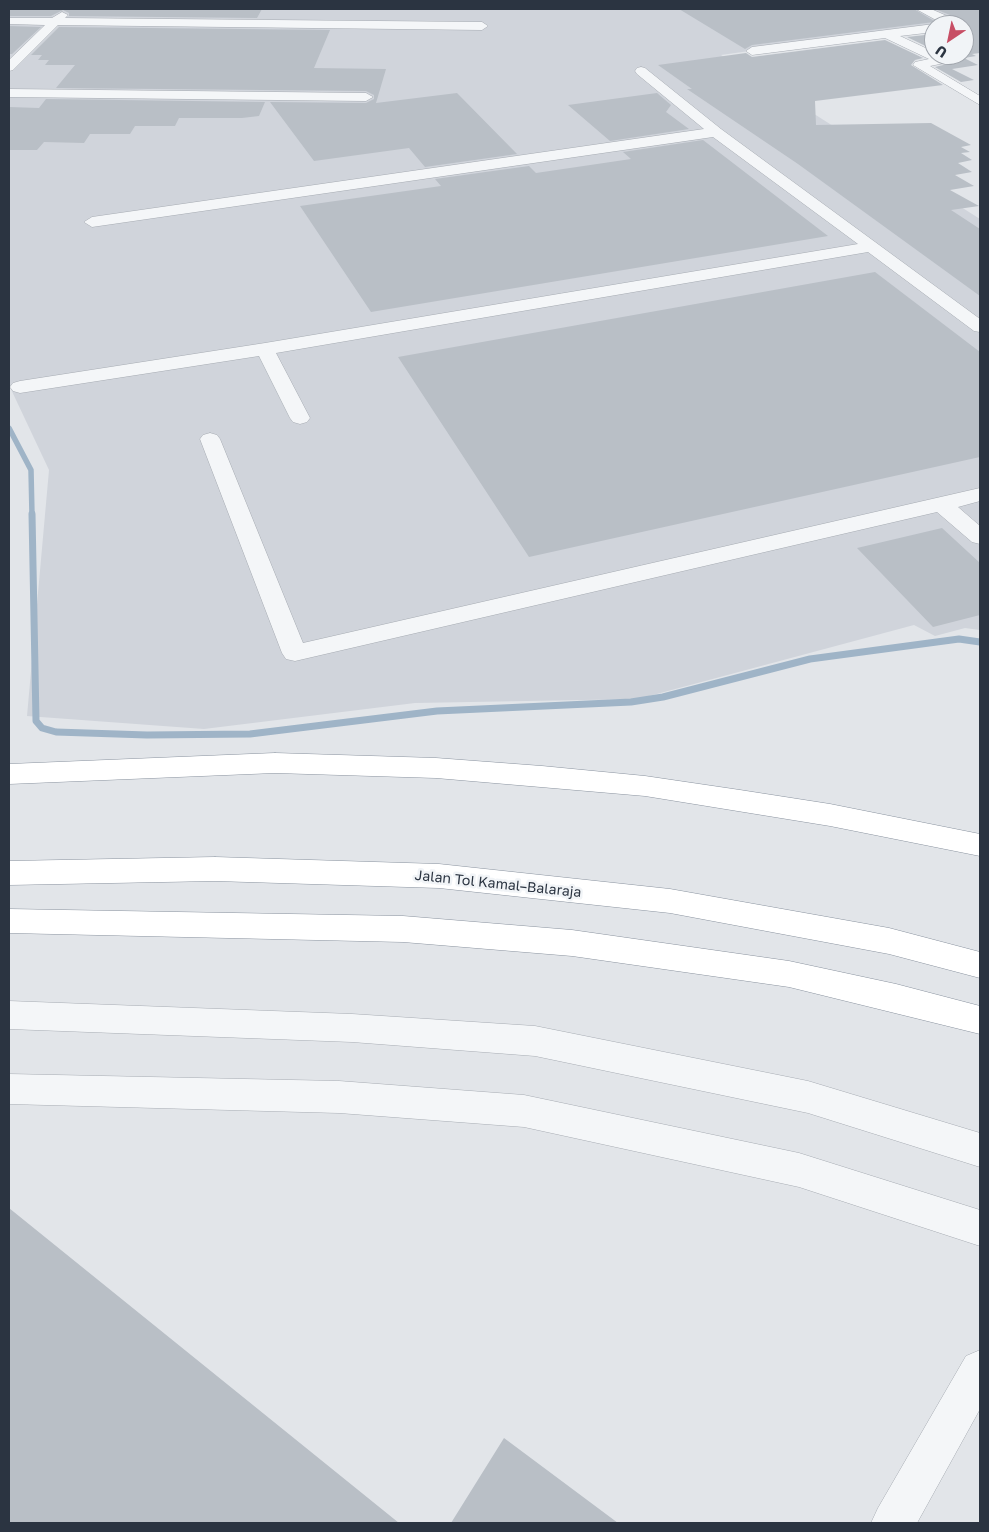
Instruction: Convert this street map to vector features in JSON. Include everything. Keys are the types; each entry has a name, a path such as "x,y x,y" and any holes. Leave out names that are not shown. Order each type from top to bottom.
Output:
{"highway":[{"path":"9,774 66,770 275,764 436,768 645,786 830,814 980,846"},
{"name":"Jalan Tol Kamal–Balaraja","path":"9,873 215,869 439,876 670,902 889,941 980,965"},
{"path":"9,921 364,928 488,935 572,943 716,962 789,974 896,998 980,1020"}],"street":[{"path":"9,67 68,9"},
{"path":"922,9 936,15"},
{"path":"9,21 482,26"},
{"path":"752,51 924,29"},
{"path":"887,34 941,59 918,66 980,101"},
{"path":"640,71 716,132 980,327"},
{"path":"9,93 366,97"},
{"path":"92,222 716,132"},
{"path":"20,387 265,349 871,247"},
{"path":"265,349 300,418"},
{"path":"210,439 296,653 980,495"},
{"path":"941,504 980,537"},
{"path":"9,1015 352,1028 535,1041 808,1097 980,1150"},
{"path":"9,1089 339,1096 524,1111 799,1170 980,1228"},
{"path":"893,1523 980,1370"}],"shaded area":[{"path":"9,9 980,9 980,30 974,27 974,15 924,15 924,26 721,55 980,219 980,630 965,628 935,636 914,625 638,699 415,703 204,729 27,716 49,470 9,385"}],"building":[{"path":"9,9 262,9 257,18 69,16 69,13 63,10 51,16 9,16"},
{"path":"679,9 914,9 924,15 924,23 752,45 745,49"},
{"path":"935,9 980,9 980,53 974,54 974,15 950,15"},
{"path":"9,26 41,27 12,54 9,54"},
{"path":"59,27 330,30 314,68 386,69 376,103 457,93 517,154 425,167 409,148 314,161 270,102 366,103 374,99 374,95 366,91 56,88 75,65 45,65 49,60 38,60 42,55 31,55"},
{"path":"924,35 924,45 907,37"},
{"path":"885,40 923,58 915,60 911,65 943,85 815,101 816,125 931,123 971,145 961,147 970,152 961,153 972,160 958,163 972,172 955,175 974,186 950,190 979,206 951,210 980,229 980,296 798,164 687,89 692,89 658,65 746,53 752,57"},
{"path":"974,63 978,65 952,69 974,80 961,82 935,67 943,65 974,65"},
{"path":"657,93 671,105 666,112 689,129 610,141 568,105"},
{"path":"46,99 265,102 259,116 242,118 179,118 175,126 135,126 130,134 90,134 84,143 44,142 37,150 9,150 9,107 39,108"},
{"path":"703,140 828,236 371,312 300,206 441,186 435,179 529,166 536,173 631,159 623,152"},
{"path":"875,272 980,352 980,457 529,557 398,357"},
{"path":"942,528 980,563 980,615 933,627 857,548"},
{"path":"9,1208 399,1523 9,1523"},
{"path":"504,1438 618,1523 451,1523"}],"waterway":[{"path":"9,428 31,470 32,515"},
{"path":"32,514 36,721 42,728 56,732 147,735 250,734 437,711 631,702 663,697 810,659 959,639 980,642"}]}
